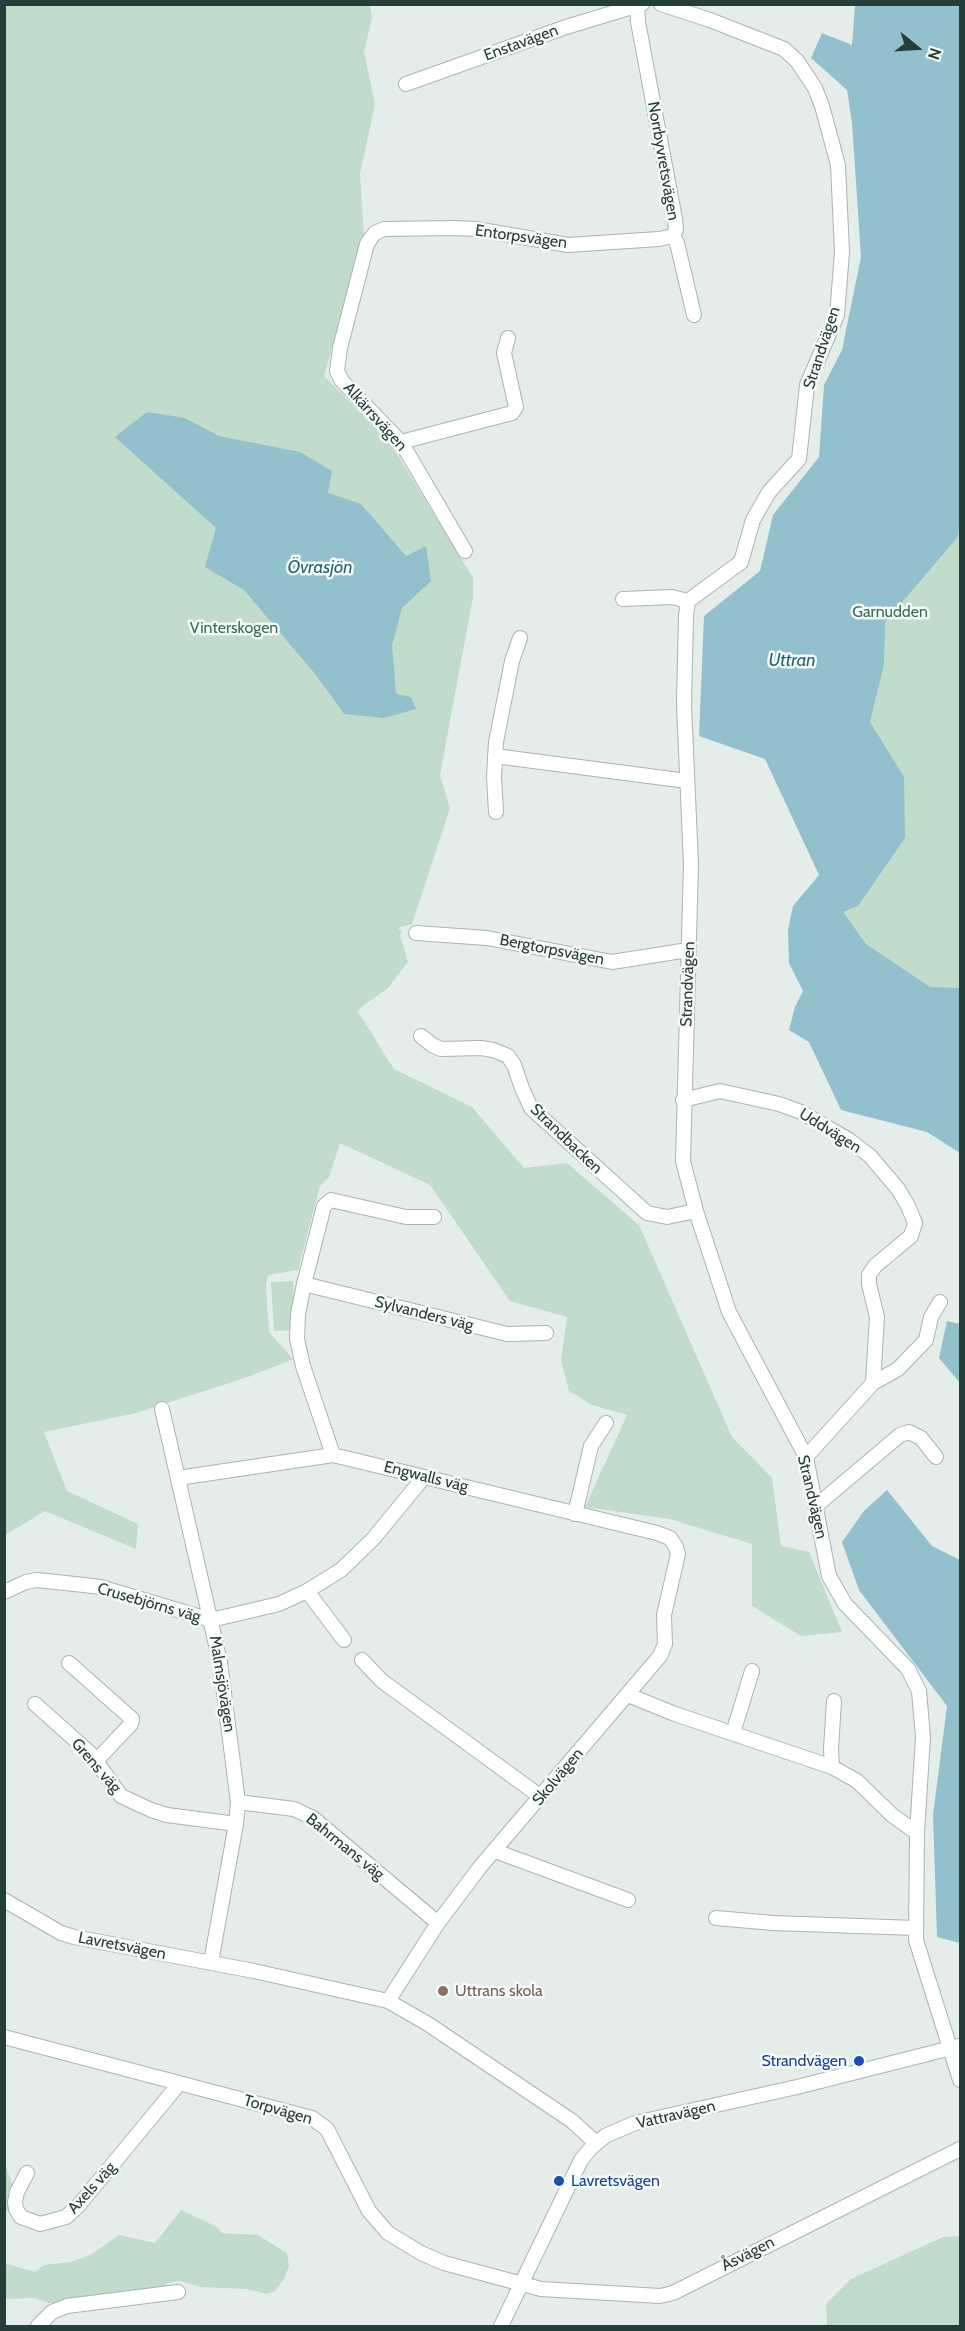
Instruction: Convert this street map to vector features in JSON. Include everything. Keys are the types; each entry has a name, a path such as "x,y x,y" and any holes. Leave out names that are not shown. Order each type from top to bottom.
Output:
{"street":[{"name":"Strandvägen","path":"661,4 710,20 784,49 797,61 815,88 838,165 842,252 837,315 807,385 799,459 769,492 753,520 741,562 688,600 684,705 691,864 683,1161 696,1211 729,1312 806,1457 827,1568 834,1586 845,1604 859,1620 908,1669 919,1691 924,1737 917,1833 916,1940 956,2046"},
{"name":"Enstavägen","path":"406,84 566,27 638,5"},
{"name":"Norrbyvretsvägen","path":"638,5 638,22 675,219 676,230 673,236 677,243 694,315"},
{"name":"Entorpsvägen","path":"370,238 384,229 454,228 476,229 568,245 673,236"},
{"name":"Alkärrsvägen","path":"370,238 340,348 337,370 342,381 401,442 465,550"},
{"path":"401,442 512,413 516,407 504,353 508,338"},
{"path":"623,599 672,597 688,600"},
{"path":"496,812 495,756 504,699 520,638"},
{"path":"495,756 687,781"},
{"name":"Bergtorpsvägen","path":"416,933 487,938 612,962 688,950"},
{"name":"Strandbacken","path":"421,1036 441,1049 481,1048 507,1056 514,1065 531,1108 647,1214 667,1217 696,1211"},
{"name":"Uddvägen","path":"683,1100 720,1091 779,1104 801,1112 849,1140 870,1156 898,1189 909,1206 915,1223 911,1236 875,1266 868,1275 877,1317 873,1383"},
{"path":"333,1455 303,1366 297,1339 298,1314 304,1284 324,1206 331,1200 406,1216 434,1217"},
{"name":"Sylvanders väg","path":"304,1284 507,1334 546,1333"},
{"path":"806,1457 873,1383 898,1369 926,1340 931,1317 940,1302"},
{"name":"Malmsjövägen","path":"162,1409 220,1662 238,1802 211,1962"},
{"path":"575,1514 591,1446 606,1423"},
{"path":"816,1506 900,1436 909,1432 921,1438 936,1457"},
{"name":"Engwalls väg","path":"178,1478 333,1455 670,1538"},
{"name":"Crusebjörns väg","path":"4,1592 26,1582 36,1581 100,1587 211,1620 279,1604 307,1591 346,1566 373,1539 424,1476"},
{"name":"Skolvägen","path":"388,2001 438,1923 495,1851 656,1663 663,1650 664,1615 678,1554 670,1538"},
{"path":"307,1591 344,1640"},
{"path":"362,1659 382,1681 541,1797"},
{"path":"69,1663 132,1719 131,1724 96,1761"},
{"path":"733,1733 752,1671"},
{"path":"628,1695 832,1767 857,1781 892,1815 917,1833"},
{"path":"832,1767 834,1701"},
{"name":"Grens väg","path":"36,1704 96,1761 121,1796 168,1815 236,1824"},
{"name":"Bahrmans väg","path":"238,1802 294,1809 313,1818 438,1923"},
{"path":"495,1851 628,1900"},
{"name":"Lavretsvägen","path":"4,1900 61,1933 74,1937 350,1990 388,2001 428,2024 572,2121 596,2143"},
{"path":"716,1918 773,1923 916,1928"},
{"name":"Torpvägen","path":"4,2037 287,2111 319,2122 329,2133 372,2217 388,2232 421,2253 444,2263 523,2283"},
{"path":"956,2046 960,2079"},
{"name":"Vattravägen","path":"501,2326 581,2160 596,2143 616,2130 798,2087 956,2046"},
{"name":"Axels väg","path":"27,2173 16,2192 16,2209 21,2217 40,2224 66,2217 78,2206 179,2084"},
{"name":"Åsvägen","path":"523,2283 541,2289 563,2291 660,2296 673,2293 960,2149"},
{"path":"38,2326 52,2312 67,2306 178,2292"}],"green space":[{"name":"Vinterskogen","path":"4,5 370,5 372,18 364,52 375,104 360,174 364,236 324,376 389,441 473,578 473,597 440,775 450,808 412,924 398,928 402,932 400,935 408,962 388,988 360,1008 358,1012 394,1069 472,1107 524,1168 567,1163 639,1225 732,1437 772,1478 781,1546 809,1552 842,1632 801,1636 752,1606 752,1544 670,1519 585,1507 627,1415 592,1405 569,1391 561,1360 567,1317 510,1301 430,1185 340,1143 329,1177 320,1186 298,1270 268,1275 266,1286 269,1332 293,1359 248,1377 136,1413 44,1432 67,1491 138,1524 136,1549 45,1511 5,1535"},
{"name":"Garnudden","path":"960,135 960,1092 827,910"},
{"path":"293,1281 295,1330 274,1331 271,1282"},
{"path":"4,2161 12,2184 9,2209 5,2212"},
{"path":"181,2210 217,2227 222,2233 258,2235 287,2253 289,2266 284,2279 275,2291 267,2294 246,2289 201,2287 180,2281 168,2283 160,2291 62,2304 48,2303 35,2298 5,2299 4,2263 35,2272 44,2265 71,2262 92,2254 119,2235 155,2243"},
{"path":"960,2236 960,2326 827,2326 826,2304 851,2279 943,2237"}],"water":[{"name":"Uttran","path":"855,5 960,5 960,527 957,538 885,622 884,665 870,722 904,777 905,838 858,906 843,912 866,944 930,987 960,988 960,1153 927,1132 841,1110 809,1042 789,1030 795,1007 803,991 789,963 788,930 793,906 819,875 765,759 699,736 704,616 760,571 773,515 819,457 824,385 842,350 861,257 852,123 847,90 811,58 822,33 852,45"},
{"name":"Övrasjön","path":"147,412 185,418 219,436 300,452 332,471 328,493 361,504 406,556 426,546 431,581 402,608 392,645 396,694 411,697 416,709 384,718 344,714 316,675 244,590 205,567 216,528 115,437"},
{"path":"947,1321 960,1324 960,1383 939,1358"},
{"path":"887,1490 932,1546 960,1560 960,1943 937,1937 933,1815 947,1706 859,1590 842,1542 864,1511"}],"place":[{"name":"Uttrans skola","path":"443,1991"},
{"name":"Strandvägen","path":"859,2061"},
{"name":"Lavretsvägen","path":"559,2181"}]}
